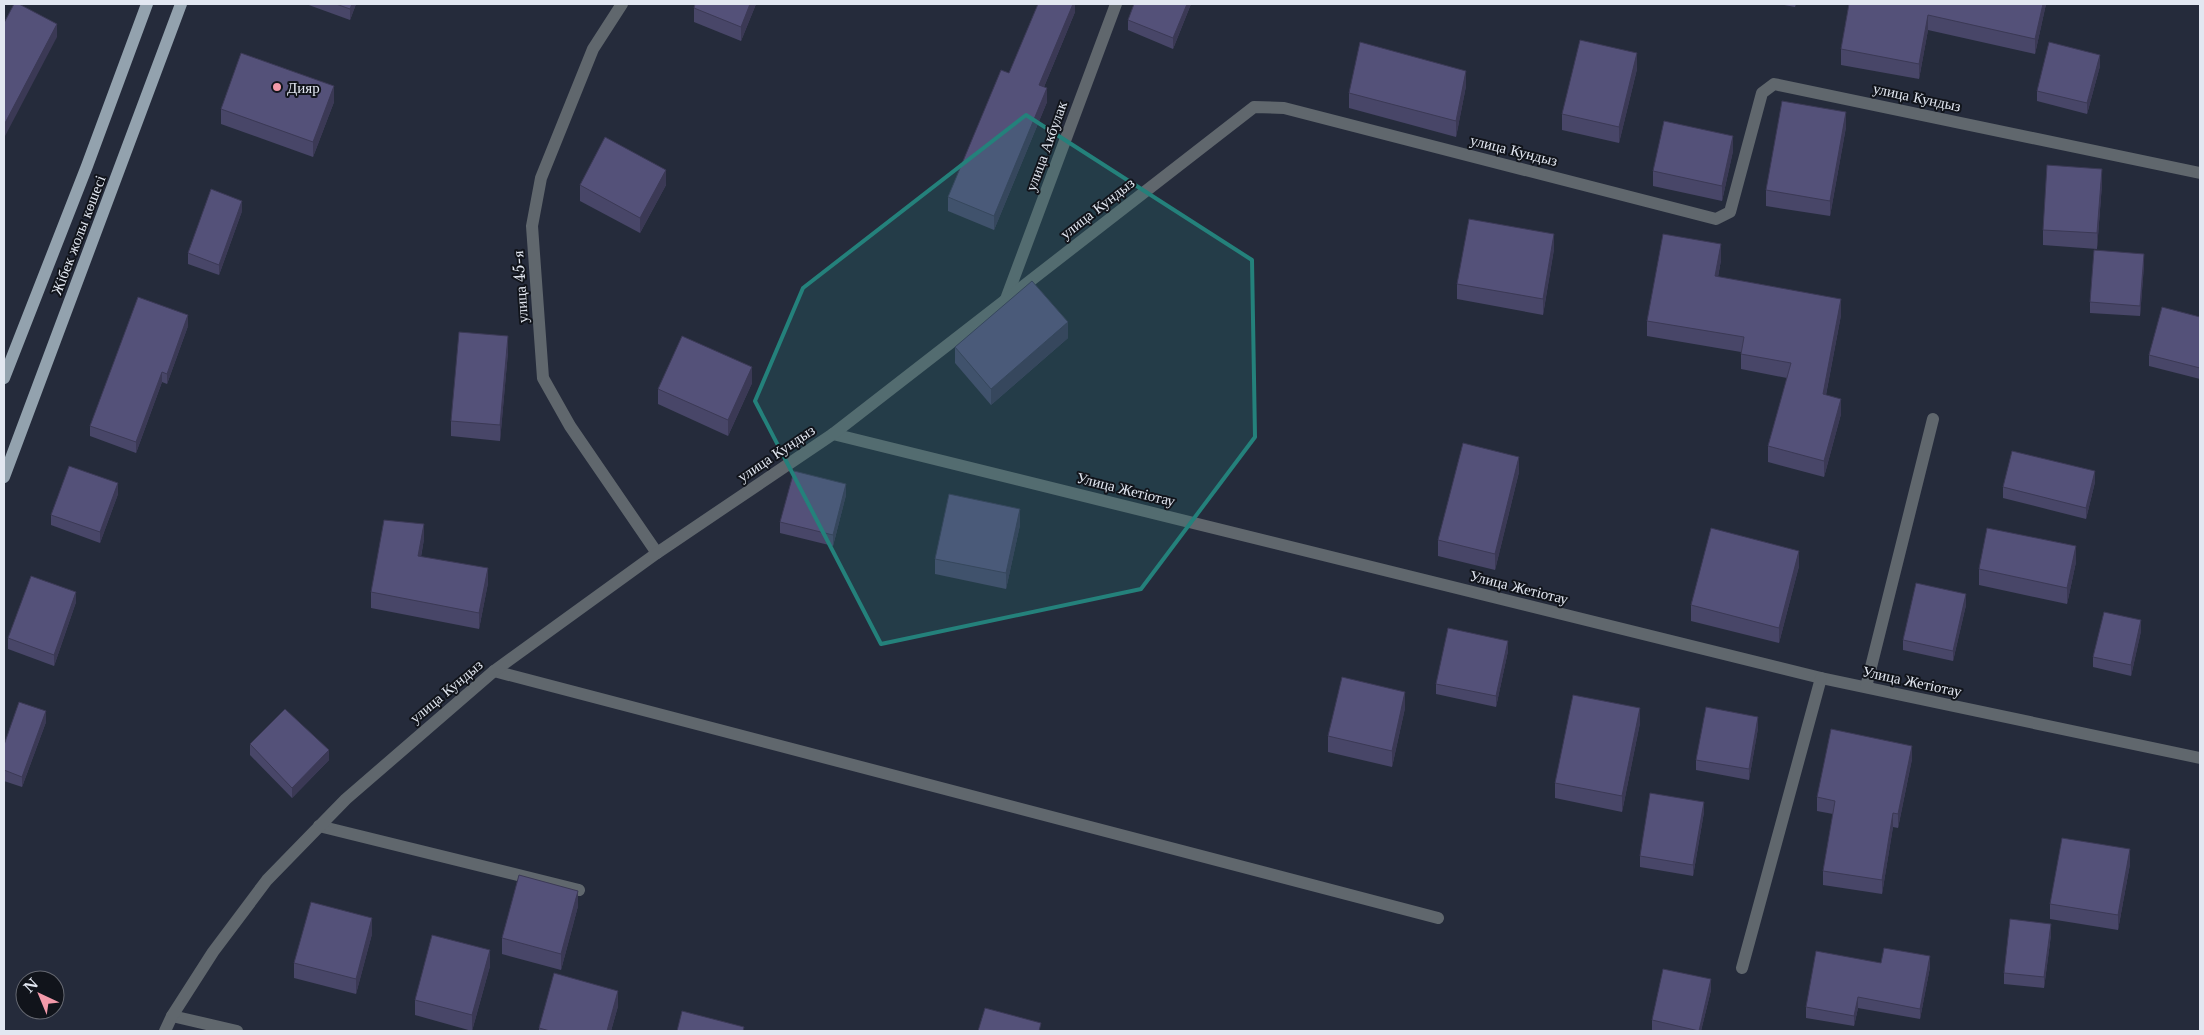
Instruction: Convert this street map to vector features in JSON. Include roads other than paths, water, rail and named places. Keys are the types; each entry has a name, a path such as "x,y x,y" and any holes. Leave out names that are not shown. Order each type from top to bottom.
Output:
{"main road":[{"name":"Жібек жолы көшесі","path":"4,378 87,166 147,4"},
{"name":"Жібек жолы көшесі","path":"4,476 181,4"}],"street":[{"name":"улица 45-я","path":"622,4 593,49 544,168 532,226 543,378 570,426 657,553"},
{"name":"улица Акбулак","path":"1006,300 1116,4"},
{"name":"улица Кундыз","path":"165,1031 172,1016 213,952 267,880 346,799 494,671 657,553 833,434 1254,107 1284,108 1716,219 1730,212 1762,93 1774,84 2200,173"},
{"path":"1866,687 1933,419"},
{"name":"Улица Жетіотау","path":"833,434 1821,678 2200,758"},
{"path":"494,671 1438,918"},
{"path":"1742,968 1821,678"},
{"path":"319,826 579,890"},
{"path":"172,1016 237,1031"}],"place":[{"name":"Дияр","path":"277,87"}]}
